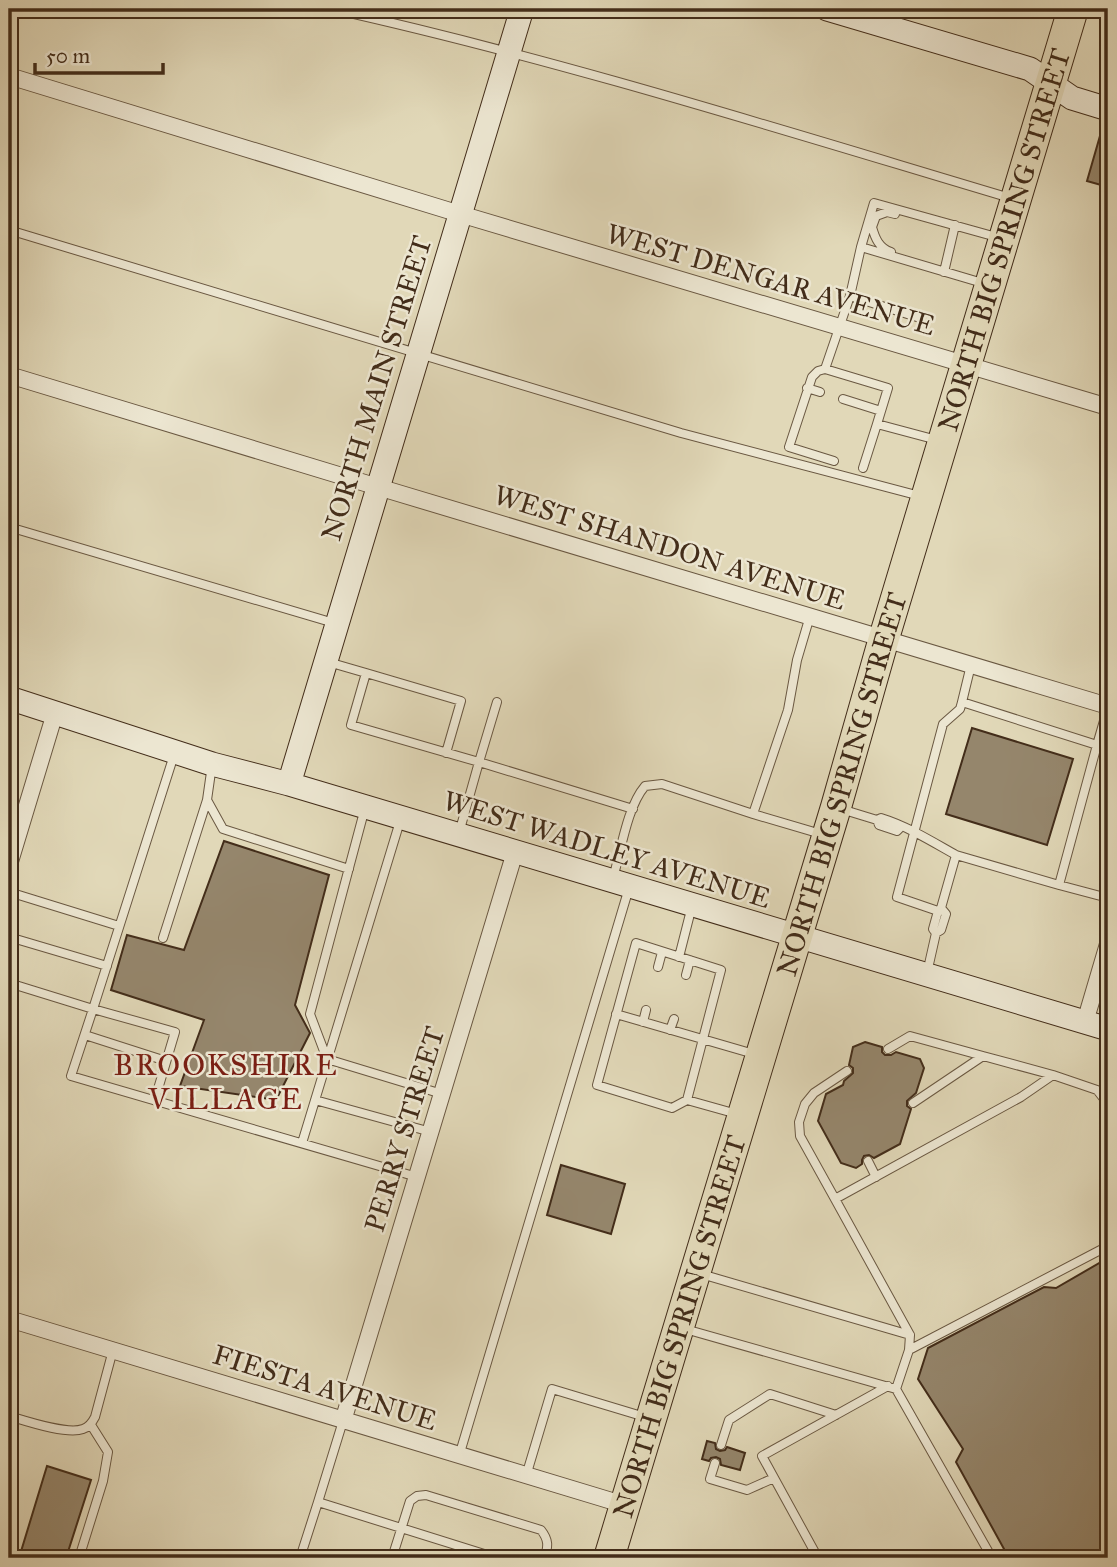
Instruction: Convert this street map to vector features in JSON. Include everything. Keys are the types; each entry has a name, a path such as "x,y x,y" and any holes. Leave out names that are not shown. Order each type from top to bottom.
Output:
{"highway":[{"name":"NORTH BIG SPRING STREET","path":"609,1558 1073,9"}],"main road":[{"name":"NORTH MAIN STREET","path":"289,785 522,9"},
{"path":"827,9 1030,69 1073,98 1108,109"},
{"name":"WEST WADLEY AVENUE","path":"9,698 212,764 365,807 1108,1029"}],"street":[{"name":"WEST DENGAR AVENUE","path":"9,76 1108,407"},
{"name":"WEST SHANDON AVENUE","path":"9,375 1108,707"},
{"path":"9,864 55,713"},
{"name":"PERRY STREET","path":"343,1421 515,852"},
{"path":"1085,1022 1108,944"},
{"name":"FIESTA AVENUE","path":"9,1319 625,1505"}],"lane":[{"path":"331,9 509,51 1016,200"},
{"path":"825,369 850,296 874,203 1003,239"},
{"path":"924,216 918,220 887,212 877,216 872,227 876,241 886,250 924,266"},
{"path":"944,272 956,225"},
{"path":"9,230 681,433 927,498"},
{"path":"861,247 990,285"},
{"path":"850,296 920,318"},
{"path":"834,461 789,447 812,377 825,369 888,388 863,468"},
{"path":"807,388 820,391"},
{"path":"843,399 881,411"},
{"path":"877,424 943,441"},
{"path":"9,527 337,624"},
{"path":"753,814 788,710 797,660 810,616"},
{"path":"326,661 460,701 446,753"},
{"path":"926,976 936,933 941,930 946,914 897,897 943,724 960,709 971,665"},
{"path":"366,673 351,725 633,809"},
{"path":"458,835 497,702"},
{"path":"962,702 1097,745"},
{"path":"1059,885 1108,707"},
{"path":"175,752 71,1076 417,1177"},
{"path":"163,937 207,800 212,764"},
{"path":"460,1456 621,884 633,809 639,794 645,786 662,784 827,835"},
{"path":"207,800 223,829 348,869"},
{"path":"327,1059 310,1014 365,807"},
{"path":"836,807 877,820 881,818 898,823 956,855 1108,898"},
{"path":"302,1143 402,818"},
{"path":"940,910 956,855"},
{"path":"9,892 119,926"},
{"path":"679,957 692,905"},
{"path":"9,937 107,966"},
{"path":"687,1100 721,970 636,943 597,1085 672,1108 687,1100 743,1116"},
{"path":"658,967 662,952"},
{"path":"685,975 690,960"},
{"path":"9,983 175,1032 155,1100"},
{"path":"643,1022 646,1010"},
{"path":"616,1014 761,1056"},
{"path":"670,1030 674,1019"},
{"path":"85,1035 166,1061"},
{"path":"888,1049 910,1036 1054,1075 1097,1090 1108,1104"},
{"path":"913,1103 983,1056"},
{"path":"327,1059 442,1094"},
{"path":"818,1558 762,1456 892,1388 909,1350 910,1335 800,1136 799,1122 805,1104 814,1093 847,1071"},
{"path":"835,1199 1021,1097 1054,1075"},
{"path":"315,1100 431,1132"},
{"path":"868,1161 876,1177"},
{"path":"909,1350 1108,1246"},
{"path":"696,1272 910,1335"},
{"path":"679,1327 892,1388 992,1558"},
{"path":"9,1416 47,1427 80,1431 91,1425 113,1350"},
{"path":"526,1476 552,1389 651,1419"},
{"path":"721,1445 729,1420 770,1394 836,1415"},
{"path":"300,1558 343,1421"},
{"path":"79,1558 103,1481 108,1452 91,1425"},
{"path":"715,1463 710,1479 747,1490 774,1478"},
{"path":"393,1558 410,1502 417,1496 426,1495 541,1530 547,1538 545,1558"},
{"path":"318,1502 497,1558"}],"building":[{"path":"1104,122 1108,123 1108,187 1087,181"},
{"path":"972,728 1073,759 1047,845 946,814"},
{"path":"224,841 329,875 295,1005 310,1033 276,1100 180,1086 204,1020 111,990 127,935 184,950"},
{"path":"865,1042 882,1047 885,1055 896,1052 920,1059 924,1068 916,1093 907,1101 907,1106 911,1109 900,1144 874,1158 864,1156 862,1164 856,1168 841,1163 818,1121 826,1094 843,1085 853,1073 853,1068 849,1065 853,1047"},
{"path":"561,1165 625,1184 611,1234 547,1215"},
{"path":"1108,1258 1108,1549 1092,1558 1009,1558 956,1462 963,1449 918,1379 928,1348 1044,1287 1056,1288"},
{"path":"707,1441 715,1443 716,1449 720,1451 727,1447 745,1453 740,1470 721,1465 720,1459 716,1457 709,1461 702,1459"},
{"path":"47,1466 91,1480 66,1558 19,1558"}],"district":[{"name":"BROOKSHIRE VILLAGE","path":"226,1082"}]}
